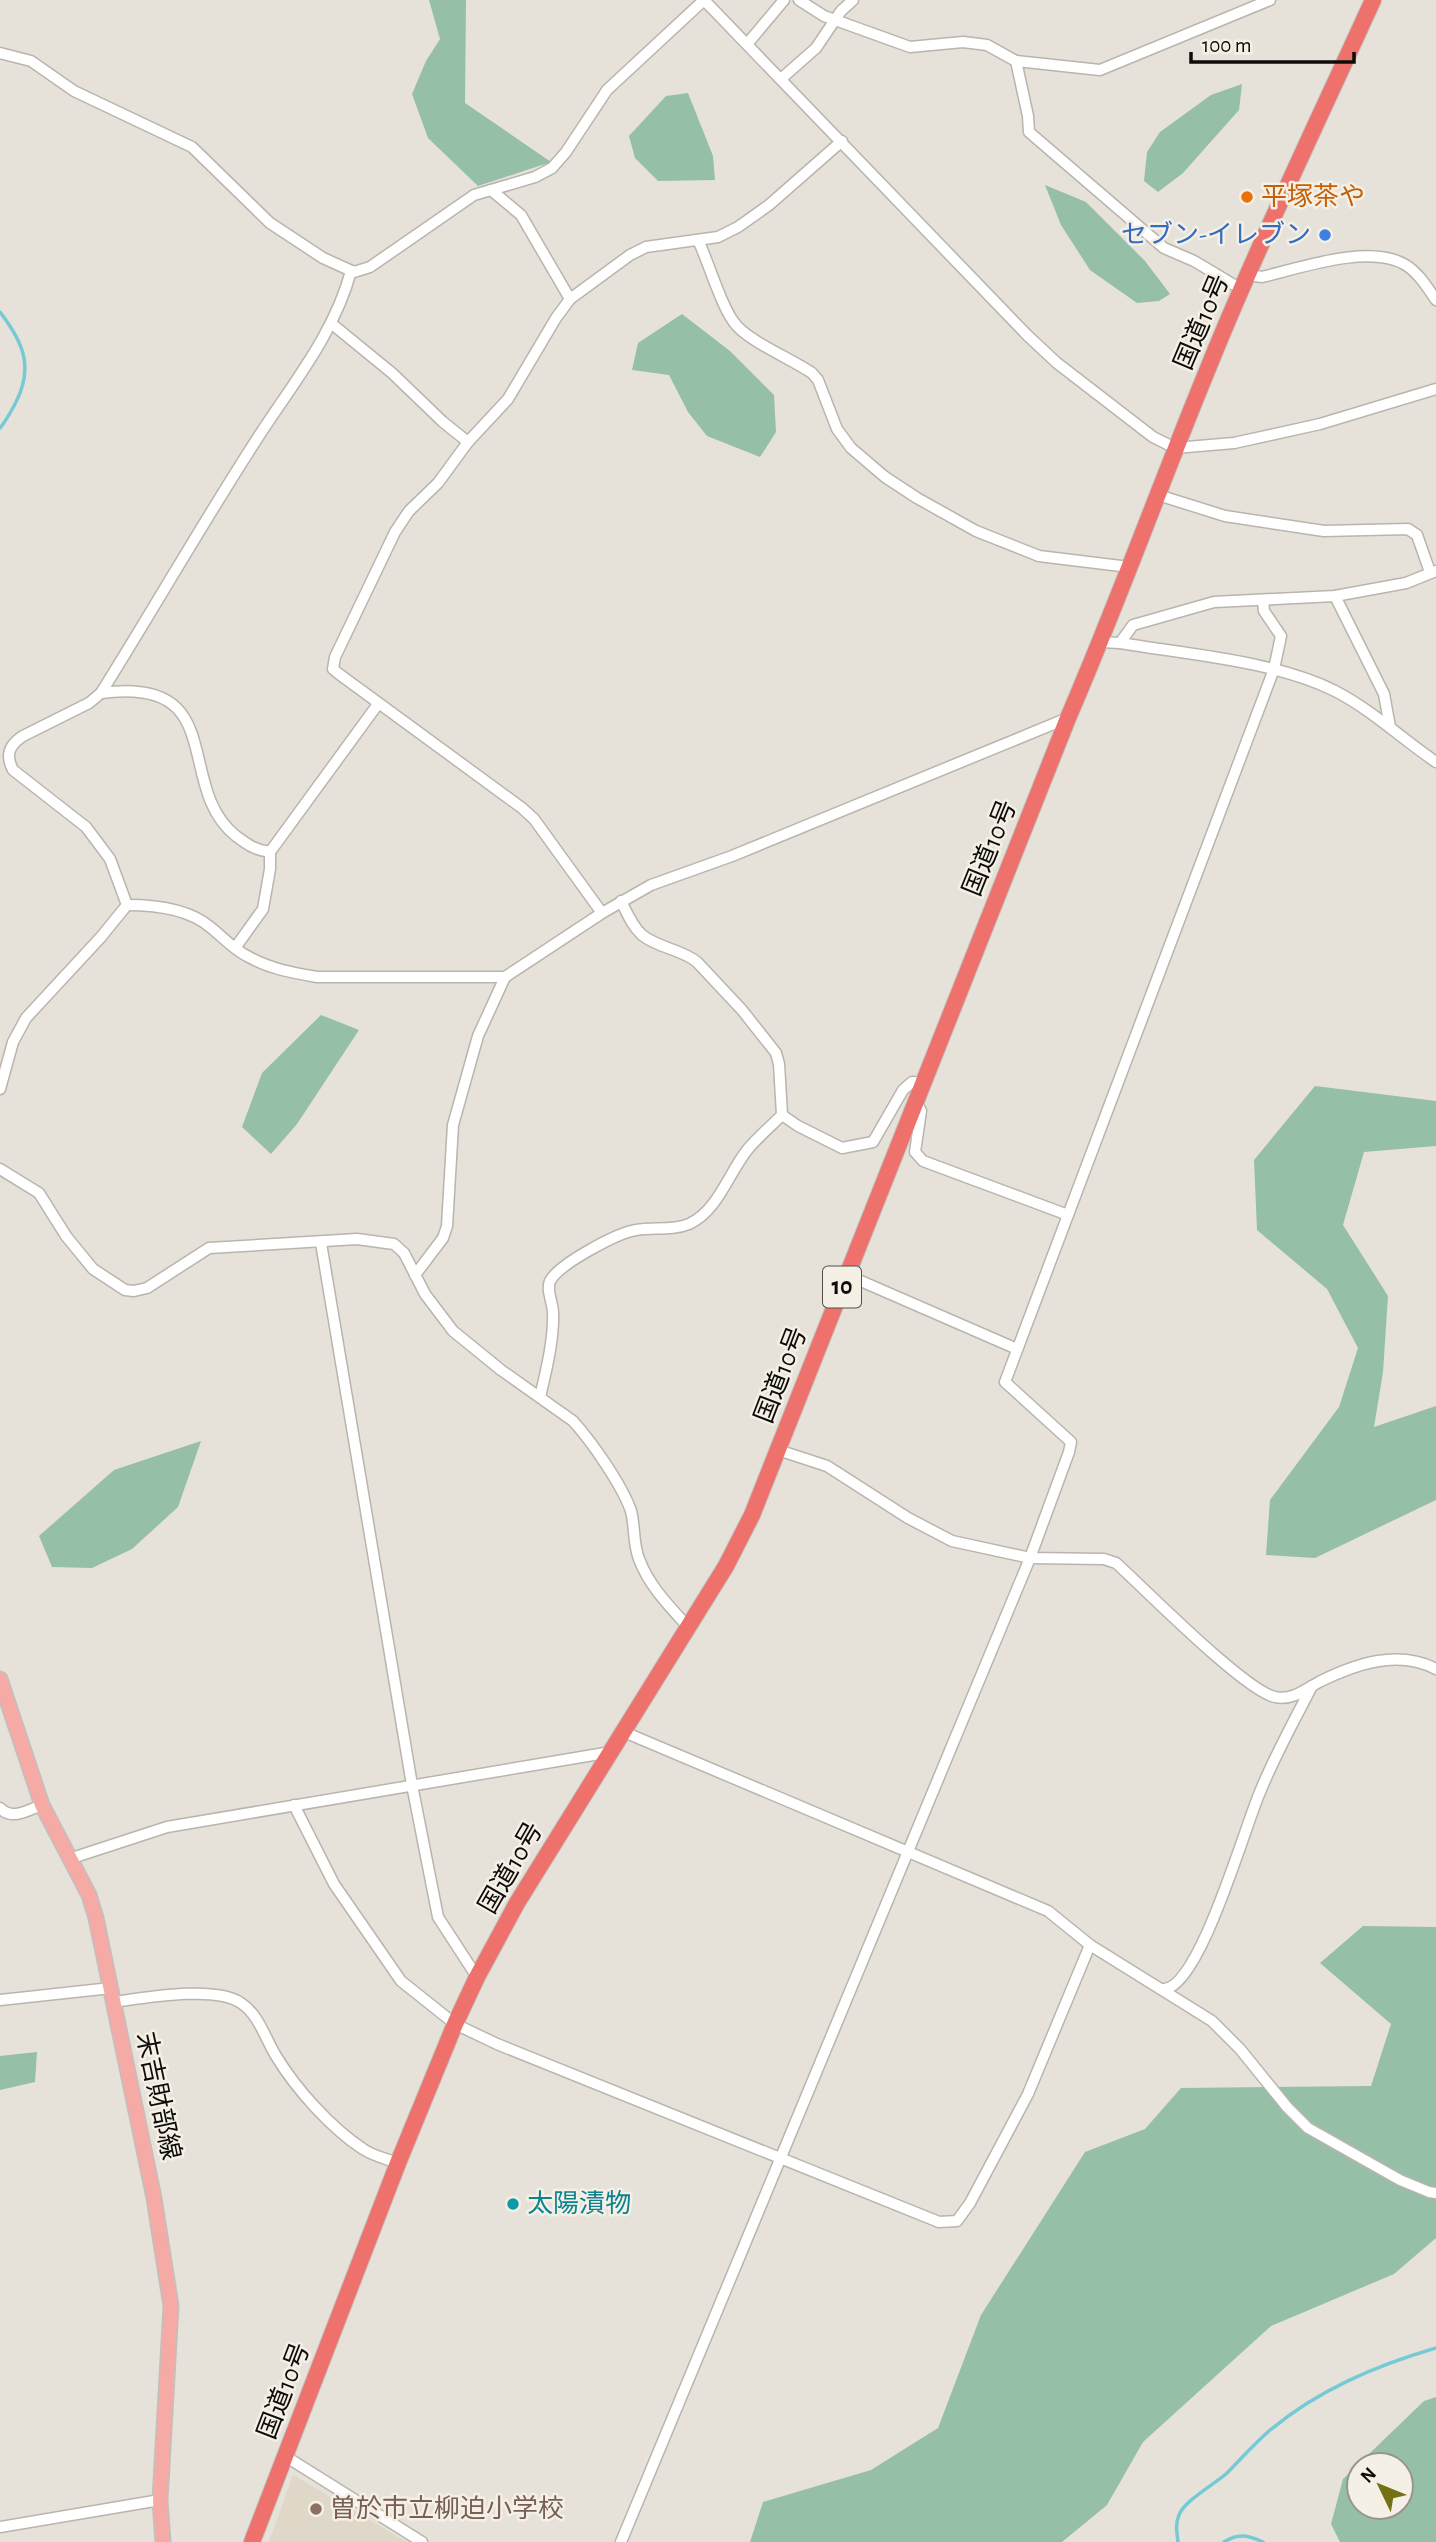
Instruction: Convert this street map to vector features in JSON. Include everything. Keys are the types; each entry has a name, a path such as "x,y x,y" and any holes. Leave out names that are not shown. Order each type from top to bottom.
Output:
{"highway":[{"name":"国道10号","path":"252,2542 454,2024 517,1903 689,1628 726,1566 752,1515 1068,718 1101,642 1175,448 1245,282 1373,0"}],"main road":[{"name":"末吉財部線","path":"0,1679 41,1805 89,1895 154,2198 171,2306 160,2500 163,2542"}],"street":[{"path":"0,53 31,61 74,91 192,147 270,223 297,243 351,271 360,271 370,267 474,195 535,177 552,168 566,152 607,90 704,0 1056,363 1153,437 1175,448 1234,443 1320,425 1436,388"},
{"path":"748,43 784,0"},
{"path":"799,0 835,21 910,47 963,42 987,45 1016,61 1100,70 1270,0"},
{"path":"782,78 816,48 853,0"},
{"path":"1016,61 1029,132 1164,248 1245,282 1351,258 1388,257 1407,265 1436,300"},
{"path":"602,913 534,819 333,669 335,657 395,532 409,511 438,483 468,442 508,399 570,299 646,247 718,237 756,216 842,141"},
{"path":"491,190 521,215 570,299"},
{"path":"698,240 727,311 736,325 813,373 837,429 851,448 885,477 976,531 1039,556 1129,567"},
{"path":"127,905 110,859 86,827 13,770 8,761 9,751 13,743 89,703 101,693 254,443 332,324 344,299 351,271"},
{"path":"332,324 392,373 468,442"},
{"path":"1120,643 1133,625 1214,602 1335,596 1406,583 1433,572 1417,535 1408,528 1324,531 1226,516 1158,495"},
{"path":"1335,596 1384,694 1390,726"},
{"path":"621,2542 1030,1558 1069,1452 1071,1442 1005,1382 1274,669 1281,636 1264,611 1263,601"},
{"path":"1101,642 1274,669 1335,691 1390,726 1436,762"},
{"path":"101,693 121,690 146,692 163,697 176,707 185,718 207,786 221,819 229,830 251,847 270,852"},
{"path":"234,948 263,909 270,852 378,704"},
{"path":"415,1275 443,1238 447,1226 453,1125 478,1036 505,977 621,901 651,885 732,856 1068,718"},
{"path":"540,1397 553,1324 550,1280 583,1253 623,1233 639,1229 671,1229 696,1220 716,1199 748,1149 782,1115 779,1064 770,1044 697,962 688,955 642,935 621,901"},
{"path":"127,905 148,905 186,915 208,924 234,948 267,966 317,977 505,977"},
{"path":"0,1089 13,1042 26,1018 127,905"},
{"path":"782,1115 842,1149 873,1142 903,1090 912,1082 923,1083"},
{"path":"916,1101 921,1111 915,1152 923,1161 1068,1215"},
{"path":"0,1169 39,1193 66,1236 93,1269 125,1290 147,1288 209,1248 357,1239 394,1244 404,1253 433,1306 453,1331 501,1370 573,1421 582,1431 616,1482 631,1513 638,1558 659,1595 689,1628"},
{"path":"321,1242 412,1785 438,1917 477,1977"},
{"path":"847,1275 1017,1349"},
{"path":"778,1450 827,1466 908,1518 952,1541 1030,1558 1104,1559 1116,1563 1227,1665 1258,1690 1272,1697 1285,1699 1342,1670 1377,1661 1421,1661 1436,1669"},
{"path":"1164,1989 1174,1987 1179,1982 1198,1953 1222,1897 1259,1794 1312,1686"},
{"path":"624,1732 1048,1911 1090,1945 1212,2021 1240,2049 1287,2108 1308,2128 1400,2180 1436,2193"},
{"path":"69,1859 167,1827 611,1752"},
{"path":"0,1808 5,1813 15,1815 41,1805"},
{"path":"293,1805 334,1884 401,1981 454,2024 497,2044 939,2222 957,2221 970,2203 1028,2094 1090,1945"},
{"path":"0,2000 179,1994 222,1997 240,2002 257,2018 287,2073 324,2115 365,2150 398,2163"},
{"path":"285,2456 422,2542"},
{"path":"0,2527 160,2500"}],"shaded area":[{"name":"曽於市立柳迫小学校","path":"293,2475 407,2542 269,2542"}],"green space":[{"path":"429,0 466,0 465,103 551,162 478,186 428,138 412,94 426,61 440,39"},
{"path":"1242,84 1239,110 1183,173 1158,192 1144,181 1147,152 1160,132 1211,95"},
{"path":"688,93 713,156 715,180 658,181 635,158 629,136 666,96"},
{"path":"1045,185 1086,202 1145,261 1170,294 1159,301 1137,303 1090,270 1061,225"},
{"path":"682,314 730,351 774,395 776,432 760,457 707,436 688,412 669,375 632,370 638,343"},
{"path":"321,1015 359,1030 297,1124 271,1154 242,1127 262,1073"},
{"path":"1315,1086 1436,1101 1436,1146 1364,1152 1343,1225 1388,1296 1383,1372 1374,1427 1436,1406 1436,1500 1315,1558 1266,1555 1270,1500 1339,1407 1358,1348 1327,1289 1257,1230 1254,1160"},
{"path":"201,1441 178,1507 132,1549 92,1568 52,1567 39,1536 114,1470"},
{"path":"1363,1926 1436,1927 1436,2238 1394,2274 1271,2326 1143,2442 1107,2505 1062,2542 750,2542 763,2502 871,2470 938,2428 981,2315 1085,2152 1145,2129 1181,2088 1371,2086 1391,2024 1320,1963"},
{"path":"37,2052 35,2082 0,2090 0,2056"},
{"path":"1436,2397 1436,2542 1340,2542 1331,2524 1345,2477 1345,2521 1415,2521 1415,2451 1372,2451 1424,2401"}],"waterway":[{"path":"0,312 15,334 24,356 25,367 21,391 0,428"},
{"path":"1178,2542 1177,2522 1182,2510 1193,2498 1227,2473 1263,2436 1288,2416 1327,2391 1369,2371 1436,2348"},
{"path":"1224,2542 1243,2536 1263,2542"}],"place":[{"name":"平塚茶や","path":"1247,197"},
{"name":"セブン-イレブン","path":"1325,235"},
{"name":"太陽漬物","path":"513,2204"},
{"name":"曽於市立柳迫小学校","path":"316,2509"}]}
